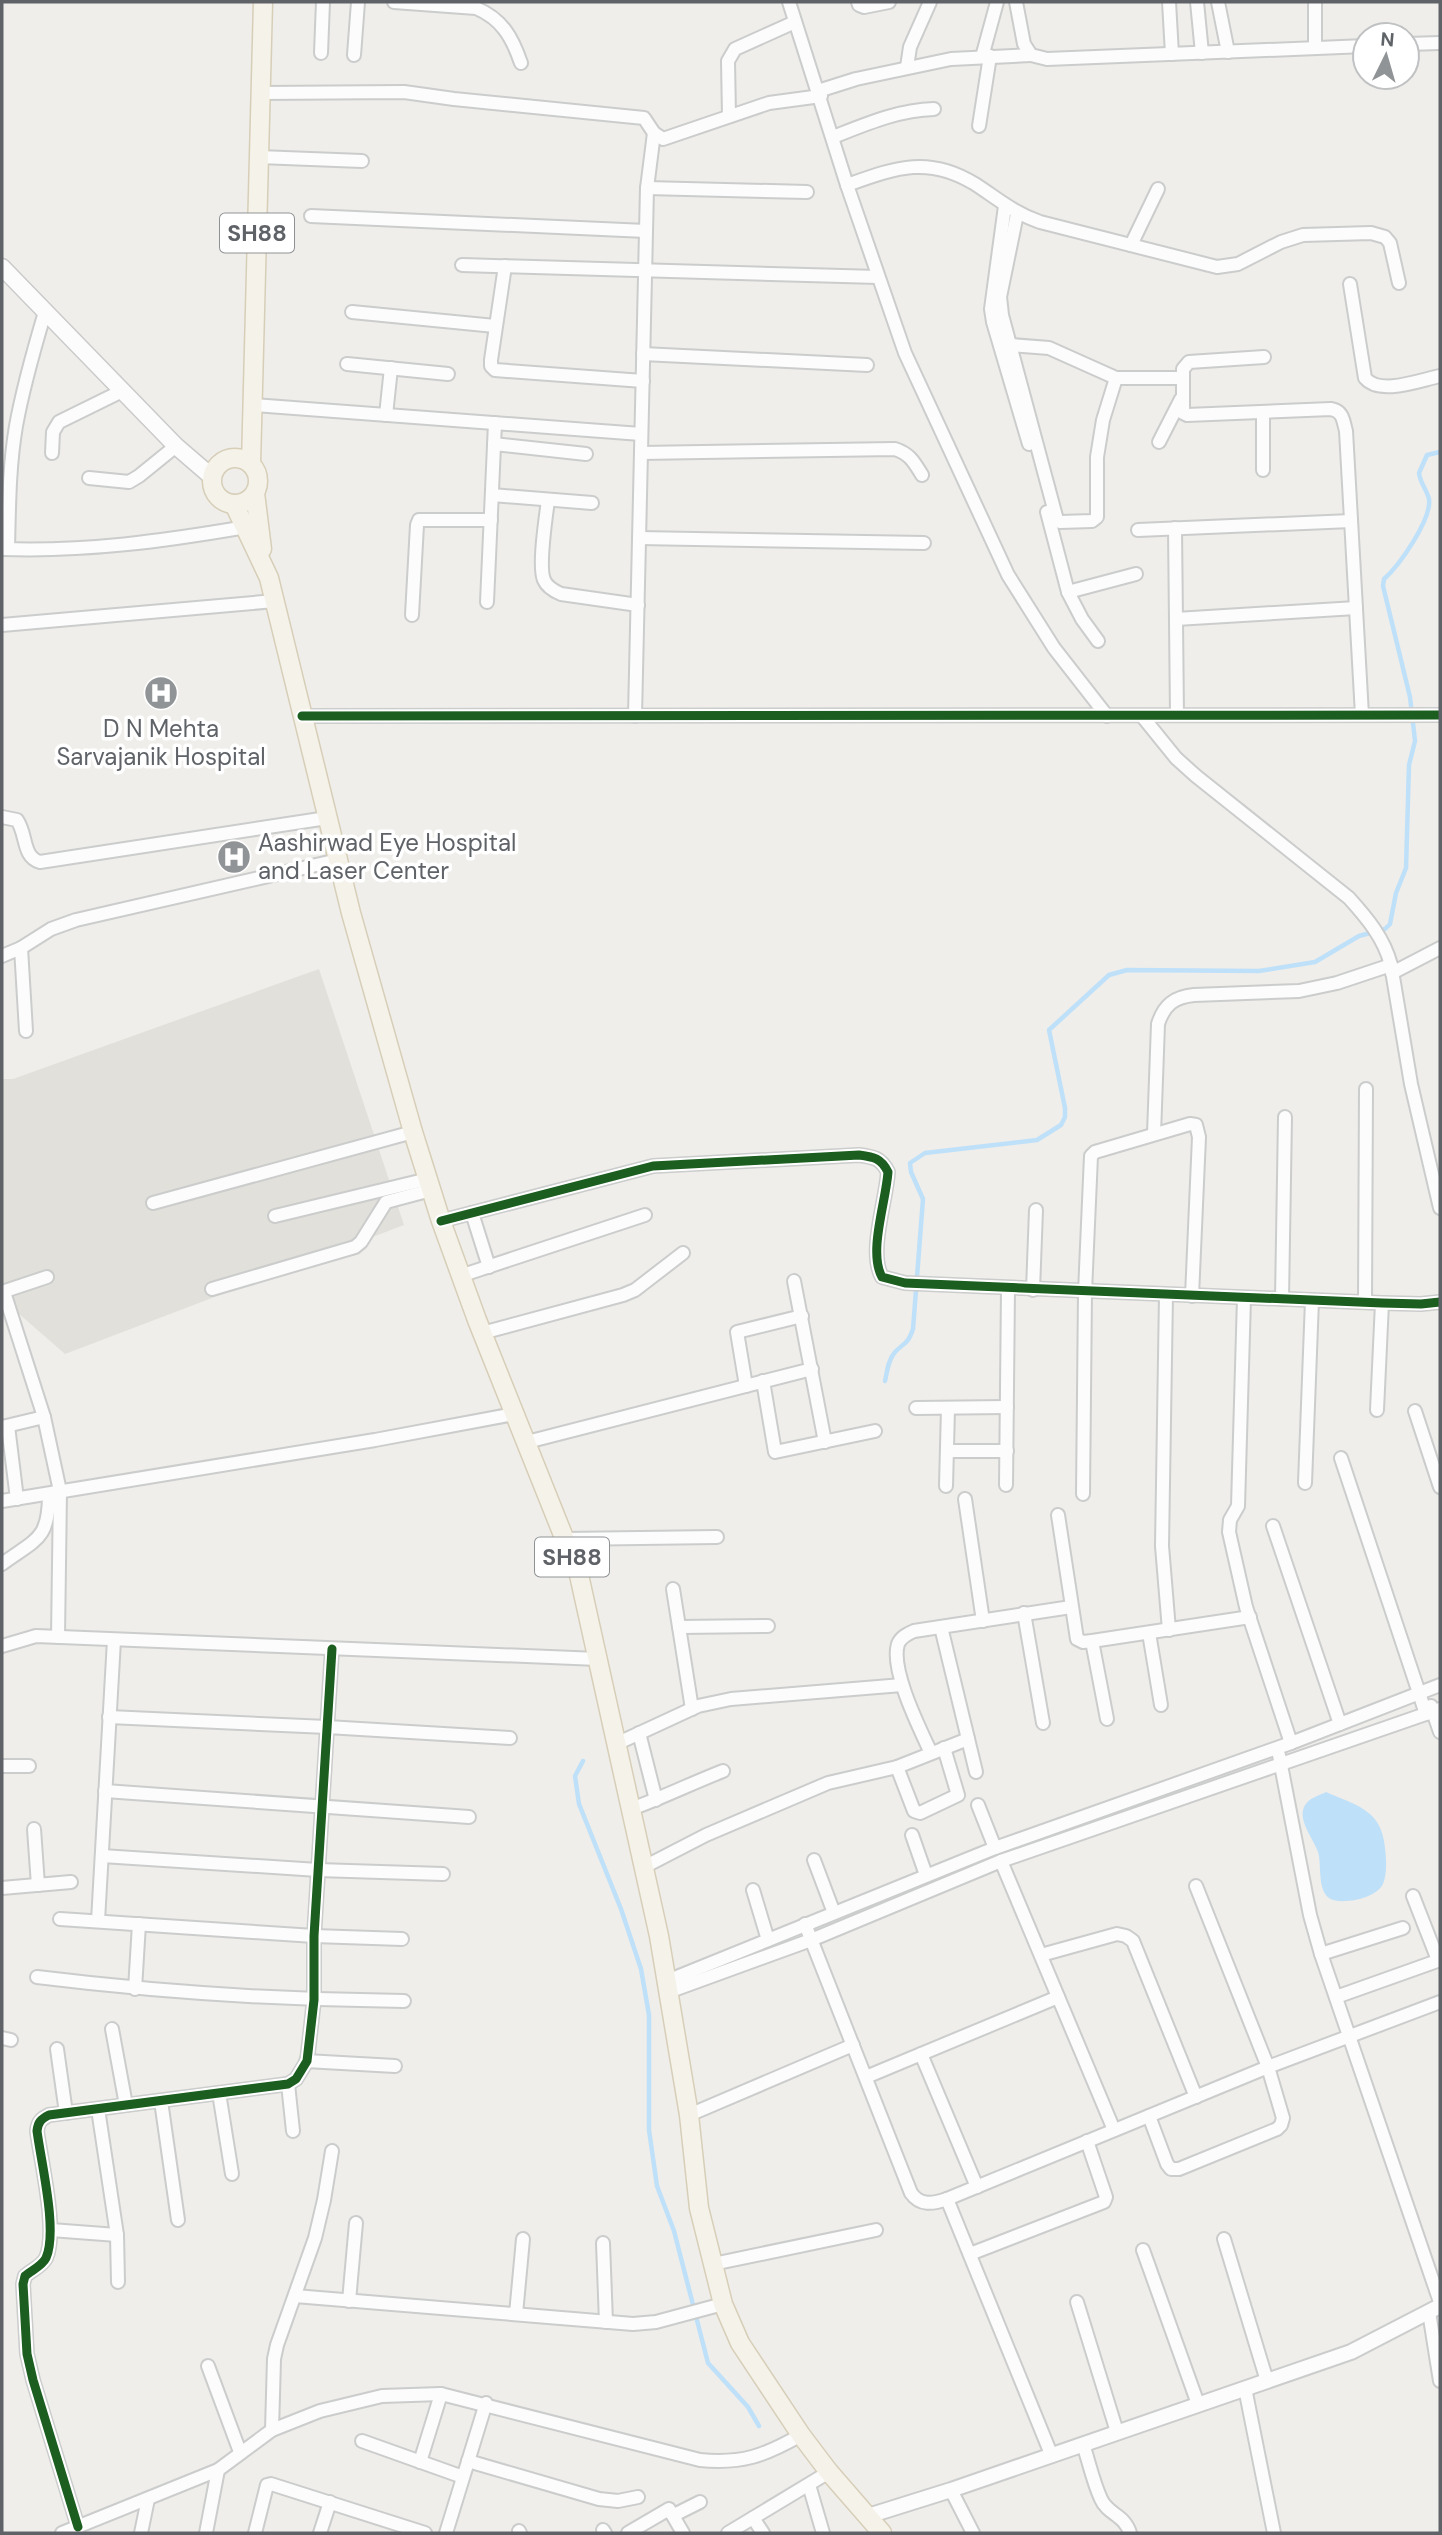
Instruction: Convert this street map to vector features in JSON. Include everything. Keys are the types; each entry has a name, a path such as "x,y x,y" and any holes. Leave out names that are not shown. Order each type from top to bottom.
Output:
{"main road":[{"name":"SH88","path":"251,464 262,2"},
{"path":"3,274 45,312 176,446 212,477"},
{"path":"238,458 251,464 258,478 255,493 246,501 234,504 220,499 215,493 212,477 214,470 224,460 238,458"},
{"name":"SH88","path":"255,493 264,563 327,818 413,1132 460,1276 579,1575 659,1936 688,2115 699,2208 723,2304 740,2343 801,2435 882,2533"},
{"name":"SH88","path":"234,504 264,563"}],"street":[{"path":"321,53 323,2"},
{"path":"354,55 358,2"},
{"path":"394,2 476,8 485,12 508,31 521,62"},
{"path":"789,2 847,185 905,353 1008,575 1054,648 1107,716"},
{"path":"858,2 864,7 889,2"},
{"path":"907,67 910,47 930,2"},
{"path":"979,126 986,56 997,2"},
{"path":"1016,2 1024,44 1031,55"},
{"path":"1169,2 1172,54"},
{"path":"1197,2 1202,53"},
{"path":"1218,2 1228,52"},
{"path":"1315,2 1315,48"},
{"path":"729,116 730,54 735,49 795,22"},
{"path":"1421,44 1440,43"},
{"path":"260,93 404,92 454,100 645,118 654,133 663,139 769,103 819,94 856,79 951,58 1031,55 1047,59 1351,47"},
{"path":"833,137 895,114 934,109"},
{"path":"635,716 647,188 654,133"},
{"path":"258,157 362,161"},
{"path":"847,185 912,165 941,168 973,183 1017,214 1217,267 1238,264 1281,242 1303,235 1371,233 1385,237 1390,243 1399,283"},
{"path":"647,188 807,192"},
{"path":"1131,245 1158,189"},
{"path":"1005,206 991,309 993,323 1068,592 1082,619 1098,640"},
{"path":"1017,214 1000,298 1002,315 1057,520 1063,523 1092,521 1097,517 1098,449 1103,420 1116,378"},
{"path":"311,216 646,231"},
{"path":"462,265 878,277"},
{"path":"505,266 491,360 491,366 495,370 643,381"},
{"path":"1350,284 1366,378 1371,385 1382,388 1440,376"},
{"path":"45,312 28,368 16,428 5,549 89,549 246,527"},
{"path":"352,312 495,326"},
{"path":"1011,345 1049,348 1116,378 1182,378"},
{"path":"643,354 867,365"},
{"path":"1264,357 1189,362 1183,369 1182,413 1187,415 1331,409 1338,410 1342,415 1346,431 1362,715"},
{"path":"347,364 448,373"},
{"path":"386,415 391,368"},
{"path":"52,453 53,432 59,422 122,391"},
{"path":"1159,442 1182,396"},
{"path":"253,405 641,434"},
{"path":"1263,412 1263,470"},
{"path":"487,602 495,423"},
{"path":"494,444 586,454"},
{"path":"89,478 129,482 139,477 176,446"},
{"path":"641,453 895,449 905,452 913,459 922,475"},
{"path":"492,495 592,503"},
{"path":"548,499 541,570 544,582 561,594 638,606"},
{"path":"412,615 416,524 419,520 491,520"},
{"path":"1138,530 1351,521"},
{"path":"1175,528 1177,715"},
{"path":"639,538 924,543"},
{"path":"1068,592 1136,573"},
{"path":"2,625 275,601"},
{"path":"1176,619 1356,608"},
{"path":"302,716 1440,715"},
{"path":"1142,716 1184,766 1349,898 1371,923 1387,951 1411,1084 1440,1208"},
{"path":"2,817 17,820 22,827 28,853 33,860 40,862 327,818"},
{"path":"2,956 21,948 51,929 76,920 338,860"},
{"path":"21,948 26,1031"},
{"path":"1154,1134 1158,1024 1169,1003 1181,996 1299,991 1336,984 1391,969 1440,948"},
{"path":"1365,1303 1367,1089"},
{"path":"1282,1299 1285,1117"},
{"path":"1083,1494 1085,1292 1091,1156 1102,1149 1190,1124 1196,1125 1192,1296"},
{"path":"153,1203 413,1132"},
{"path":"441,1221 653,1166 859,1154 883,1161 888,1172 876,1254 877,1268 882,1277 905,1283 1365,1303 1440,1302"},
{"path":"275,1216 429,1184"},
{"path":"212,1289 355,1247 361,1242 386,1202 429,1184"},
{"path":"1033,1290 1036,1210"},
{"path":"472,1213 489,1267"},
{"path":"460,1276 645,1215"},
{"path":"482,1333 623,1295 635,1290 683,1253"},
{"path":"47,1277 3,1292 44,1417 54,1493 58,1637"},
{"path":"794,1281 825,1442"},
{"path":"1006,1485 1008,1289"},
{"path":"1166,1295 1162,1546 1169,1630"},
{"path":"1244,1298 1238,1506 1230,1520 1229,1532 1250,1617 1291,1743"},
{"path":"1306,1483 1312,1300"},
{"path":"1377,1410 1382,1303"},
{"path":"746,1386 737,1332 802,1317"},
{"path":"527,1442 813,1369"},
{"path":"763,1381 775,1452 875,1430"},
{"path":"916,1408 1007,1407"},
{"path":"946,1486 948,1408"},
{"path":"1415,1411 1440,1487"},
{"path":"2,1501 375,1440 514,1414"},
{"path":"17,1499 5,1427 44,1417"},
{"path":"947,1451 1007,1451"},
{"path":"1341,1458 1422,1692 1433,1711 1440,1732"},
{"path":"2,1564 37,1539 46,1528 54,1493"},
{"path":"965,1499 983,1621"},
{"path":"1058,1516 1077,1639 1083,1642 1092,1641 1250,1617"},
{"path":"1273,1526 1340,1724"},
{"path":"564,1539 717,1537"},
{"path":"674,1588 692,1709"},
{"path":"931,1754 902,1685 897,1658 898,1644 904,1635 914,1631 1070,1606"},
{"path":"1024,1613 1043,1723"},
{"path":"679,1627 768,1626"},
{"path":"942,1627 976,1772"},
{"path":"1149,1633 1161,1704"},
{"path":"2,1646 36,1636 598,1659"},
{"path":"98,1922 114,1640"},
{"path":"1092,1641 1107,1719"},
{"path":"78,2527 27,2354 23,2284 25,2276 45,2259 51,2230 37,2131 42,2119 66,2113 288,2084 296,2079 306,2062 314,2000 314,1936 332,1649"},
{"path":"616,1744 692,1709 731,1699 902,1685"},
{"path":"667,1986 805,1924 995,1848 1278,1748 1440,1685"},
{"path":"667,1986 811,1940 1001,1861 1433,1711"},
{"path":"109,1717 510,1738"},
{"path":"639,1734 656,1800"},
{"path":"644,1867 706,1835 828,1783 897,1767 968,1739"},
{"path":"897,1767 914,1811 920,1813 958,1795 944,1748"},
{"path":"1278,1748 1310,1914 1321,1954 1437,2307 1440,2381"},
{"path":"2,1766 29,1766"},
{"path":"631,1809 723,1771"},
{"path":"105,1791 469,1817"},
{"path":"978,1805 995,1848"},
{"path":"34,1829 38,1885"},
{"path":"912,1835 926,1875"},
{"path":"102,1856 318,1870 443,1874"},
{"path":"814,1860 834,1913"},
{"path":"1001,1861 1114,2130"},
{"path":"2,1888 71,1882"},
{"path":"1149,2116 1171,2169 1179,2169 1277,2129 1283,2118 1268,2067 1196,1886"},
{"path":"753,1890 768,1940"},
{"path":"1336,1997 1439,1960 1413,1896"},
{"path":"60,1919 314,1936 402,1939"},
{"path":"135,1989 139,1924"},
{"path":"805,1924 911,2193 917,2201 926,2204 947,2199 1268,2067 1440,2002"},
{"path":"1321,1954 1403,1928"},
{"path":"1041,1955 1117,1934 1133,1941 1196,2097"},
{"path":"37,1977 135,1989 314,2000 404,2001"},
{"path":"866,2077 1058,1997"},
{"path":"112,2029 126,2105"},
{"path":"688,2115 853,2045"},
{"path":"57,2049 66,2113"},
{"path":"921,2054 977,2187"},
{"path":"306,2062 395,2066"},
{"path":"288,2084 293,2131"},
{"path":"219,2093 232,2174"},
{"path":"161,2101 178,2220"},
{"path":"98,2109 117,2235 118,2282"},
{"path":"970,2254 1104,2202 1106,2197 1087,2141"},
{"path":"272,2430 274,2359 277,2345 315,2238 332,2151"},
{"path":"947,2199 1051,2454"},
{"path":"349,2301 356,2223"},
{"path":"51,2230 117,2235"},
{"path":"713,2264 876,2230"},
{"path":"516,2314 523,2239"},
{"path":"1224,2239 1267,2381"},
{"path":"603,2243 606,2322"},
{"path":"1143,2250 1198,2404"},
{"path":"295,2297 645,2323 723,2304"},
{"path":"1077,2302 1117,2432"},
{"path":"868,2516 1352,2352 1437,2307"},
{"path":"208,2366 240,2452"},
{"path":"1245,2388 1274,2533"},
{"path":"62,2533 218,2470 272,2430 320,2411 382,2396 441,2393 700,2460 726,2462 751,2459 774,2451 801,2435"},
{"path":"420,2462 441,2393"},
{"path":"446,2533 486,2403"},
{"path":"362,2441 463,2477"},
{"path":"1083,2444 1101,2501 1108,2510 1124,2521 1130,2533"},
{"path":"468,2461 599,2499 618,2501 638,2497"},
{"path":"205,2533 218,2470"},
{"path":"727,2533 829,2472"},
{"path":"255,2533 267,2485 271,2484 330,2502 389,2528 425,2533"},
{"path":"809,2485 823,2533"},
{"path":"951,2490 973,2533"},
{"path":"141,2533 148,2499"},
{"path":"320,2533 330,2502"},
{"path":"674,2515 700,2502"},
{"path":"628,2533 667,2509 671,2510 683,2533"},
{"path":"753,2518 763,2533"}],"shaded area":[{"path":"319,969 404,1225 65,1354 2,1299 2,1079 13,1079"}],"water":[{"path":"1326,1792 1363,1809 1377,1822 1381,1830 1386,1857 1385,1879 1379,1889 1366,1897 1350,1901 1335,1900 1329,1898 1323,1889 1318,1852 1304,1824 1303,1812 1308,1801"}],"waterway":[{"path":"885,1381 891,1359 908,1340 913,1329 923,1199 911,1172 910,1163 925,1153 1037,1140 1061,1125 1065,1108 1049,1030 1109,975 1127,970 1259,971 1315,962 1359,936 1385,929 1390,924 1396,893 1406,868 1409,765 1415,741 1410,697 1383,586 1384,579 1398,564 1420,530 1429,508 1429,499 1419,473 1427,455 1440,452"},
{"path":"583,1761 575,1776 579,1804 621,1909 641,1969 649,2015 649,2130 657,2186 674,2231 708,2363 748,2407 759,2426"}],"cycle path":[{"path":"302,716 1440,715"},
{"path":"441,1221 653,1166 859,1155 876,1159 888,1172 877,1241 878,1267 882,1277 905,1283 1382,1303 1440,1302"},
{"path":"78,2527 27,2354 23,2284 25,2276 46,2258 50,2231 38,2125 49,2115 288,2084 296,2079 307,2061 314,2000 314,1936 332,1649"}],"place":[{"name":"D N Mehta Sarvajanik Hospital","path":"161,693"},
{"name":"Aashirwad Eye Hospital and Laser Center","path":"234,857"}]}
